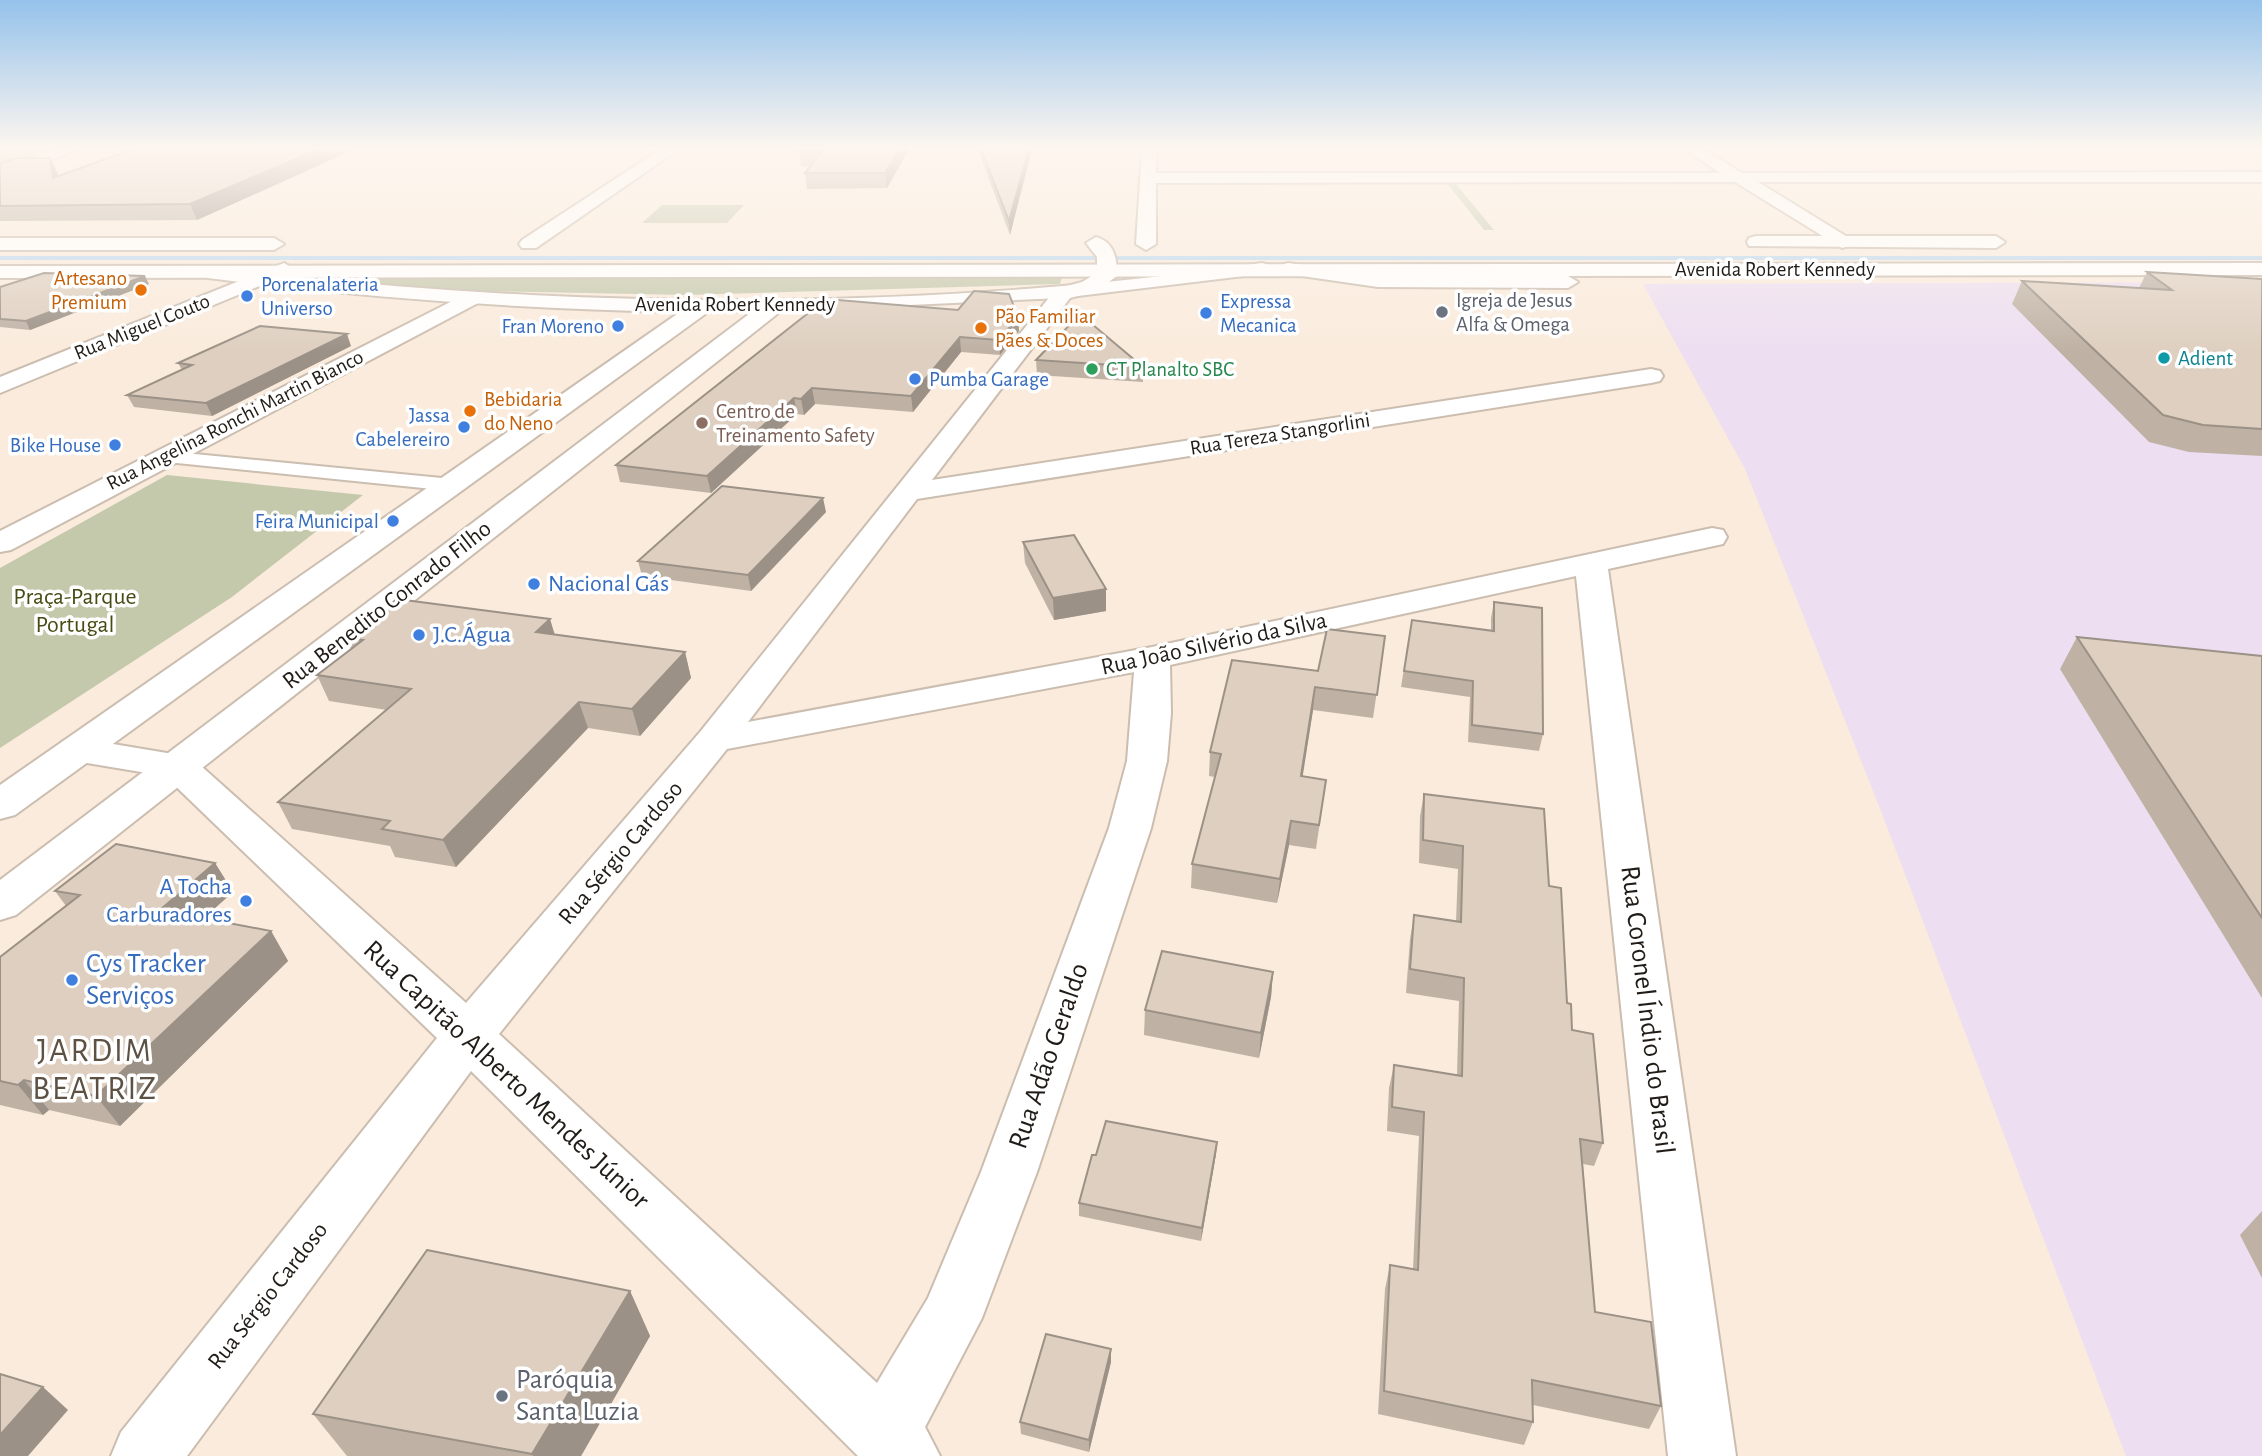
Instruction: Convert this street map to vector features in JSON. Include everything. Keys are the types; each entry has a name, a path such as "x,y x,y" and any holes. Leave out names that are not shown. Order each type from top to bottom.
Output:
{"street":[{"path":"529,244 569,217"},
{"name":"Avenida Robert Kennedy","path":"1074,243 1104,256 1153,244 1151,217"},
{"path":"1802,217 1842,242"},
{"name":"Avenida Robert Kennedy","path":"1736,242 2019,242"},
{"path":"0,244 289,244"},
{"path":"504,244 567,244"},
{"path":"1063,293 1100,282 1104,256"},
{"name":"Avenida Robert Kennedy","path":"0,272 208,272 1104,256 1262,269 2262,269"},
{"name":"Rua Miguel Couto","path":"0,386 284,269"},
{"name":"Avenida Robert Kennedy","path":"208,272 470,298 701,307 1063,293 1262,269"},
{"name":"Avenida Robert Kennedy","path":"1288,269 1378,281 1568,282"},
{"name":"Rua Sérgio Cardoso","path":"145,1456 468,1036 714,740 1063,293"},
{"name":"Rua Angelina Ronchi Martin Bianco","path":"0,543 470,298"},
{"name":"Rua Benedito Conrado Filho","path":"0,904 774,306"},
{"path":"0,805 701,307"},
{"name":"Rua Tereza Stangorlini","path":"908,492 1651,376"},
{"name":"Rua João Silvério da Silva","path":"714,740 1152,658 1712,537"},
{"name":"Rua Coronel Índio do Brasil","path":"1591,564 1702,1456"},
{"name":"Rua Adão Geraldo","path":"895,1446 956,1306 1009,1172 1130,828 1147,761 1152,713 1152,658"},
{"path":"78,750 177,766"},
{"name":"Rua Capitão Alberto Mendes Júnior","path":"177,766 468,1036 895,1446"}],"lane":[{"path":"164,457 452,485"}],"shaded area":[{"path":"2262,282 2262,1456 2126,1456 1881,811 1745,469 1643,284"}],"green space":[{"path":"649,217 733,217 727,223 642,223"},
{"path":"1474,217 1483,217 1494,230 1484,230"},
{"path":"341,276 1062,276 1060,284 686,295 477,291 329,281"},
{"name":"Praça-Parque Portugal","path":"167,475 363,495 232,597 0,748 0,568"}],"building":[{"name":"Adient","path":"2147,272 2262,279 2262,429 2203,425 2163,415 2022,281 2172,290"},
{"path":"44,273 145,276 26,321 0,319 0,287"},
{"path":"974,291 1009,294 1018,317 999,340 960,337 911,396 812,388 801,399 794,398 707,476 616,465 826,299 958,310"},
{"path":"1080,314 1143,367 1036,360"},
{"path":"260,326 347,334 206,403 127,395 192,365 178,363"},
{"path":"722,486 823,498 748,575 638,561"},
{"path":"1074,535 1106,589 1053,598 1023,542"},
{"path":"397,599 550,619 536,632 685,652 632,709 579,702 443,840 382,829 390,821 278,802 411,689 317,675 363,640 346,638"},
{"path":"1494,602 1542,608 1543,734 1472,725 1473,681 1404,671 1412,620 1494,631"},
{"path":"1327,629 1385,636 1377,695 1315,687 1301,776 1326,780 1319,825 1291,821 1280,879 1192,864 1221,754 1210,752 1232,660 1318,671"},
{"path":"2077,637 2262,656 2262,918"},
{"path":"1424,794 1544,809 1549,886 1561,888 1567,1003 1571,1004 1572,1030 1593,1034 1603,1143 1580,1139 1595,1312 1651,1322 1661,1406 1532,1380 1533,1422 1384,1391 1390,1265 1418,1270 1424,1112 1392,1107 1394,1065 1462,1076 1464,978 1410,969 1414,915 1461,922 1463,846 1423,840"},
{"path":"116,844 215,863 160,910 271,931 96,1096 24,1080 18,1085 0,1081 0,957 80,895 55,891"},
{"path":"1162,951 1273,972 1261,1033 1145,1010"},
{"path":"1106,1121 1217,1142 1202,1228 1079,1203 1092,1155 1096,1155"},
{"path":"427,1250 630,1291 532,1454 313,1414"},
{"path":"1046,1334 1111,1349 1089,1440 1020,1422"},
{"path":"0,1374 43,1387 0,1435"}],"waterway":[{"path":"0,258 2262,258"}],"place":[{"name":"Artesano Premium","path":"141,290"},
{"name":"Porcenalateria Universo","path":"247,296"},
{"name":"Igreja de Jesus Alfa & Omega","path":"1442,312"},
{"name":"Expressa Mecanica","path":"1206,313"},
{"name":"Fran Moreno","path":"618,326"},
{"name":"Pão Familiar Pães & Doces","path":"981,328"},
{"name":"Adient","path":"2164,358"},
{"name":"CT Planalto SBC","path":"1092,369"},
{"name":"Pumba Garage","path":"915,379"},
{"name":"Bebidaria do Neno","path":"470,411"},
{"name":"Centro de Treinamento Safety","path":"702,423"},
{"name":"Jassa Cabelereiro","path":"464,427"},
{"name":"Bike House","path":"115,445"},
{"name":"Feira Municipal","path":"393,521"},
{"name":"Nacional Gás","path":"534,584"},
{"name":"J.C.Água","path":"419,635"},
{"name":"A Tocha Carburadores","path":"246,901"},
{"name":"Cys Tracker Serviços","path":"72,980"},
{"name":"Paróquia Santa Luzia","path":"502,1396"}],"district":[{"name":"JARDIM BEATRIZ","path":"95,1070"}]}
